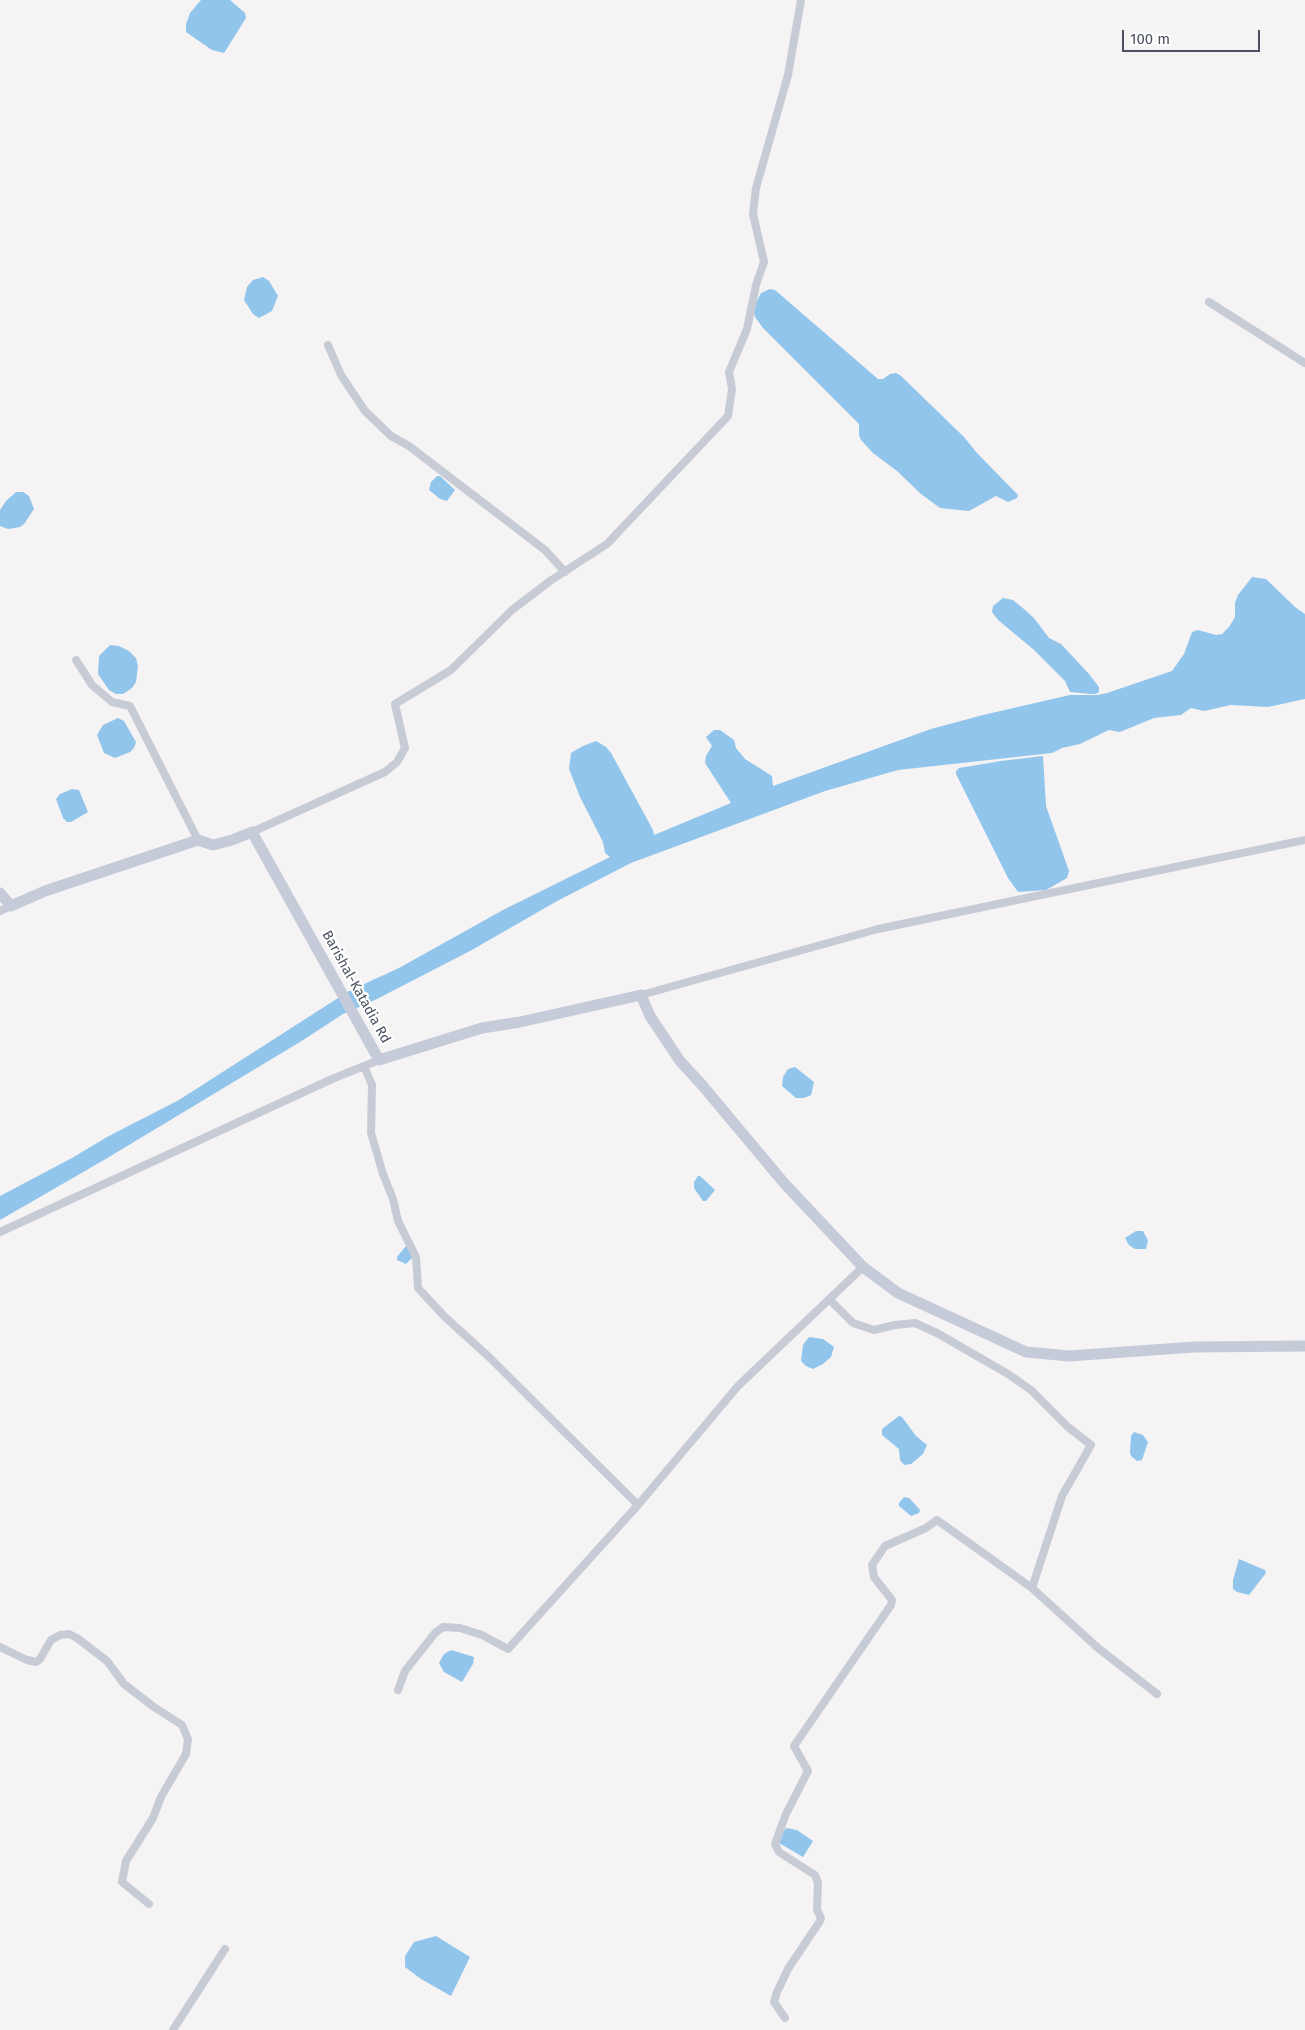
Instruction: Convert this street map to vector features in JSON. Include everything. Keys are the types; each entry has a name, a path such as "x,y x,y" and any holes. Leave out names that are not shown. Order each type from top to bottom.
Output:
{"main road":[{"path":"0,892 5,909 45,891 198,840 212,846 252,832"},
{"name":"Barishal-Katadia Rd","path":"252,832 379,1060 482,1028 520,1022 640,995"},
{"path":"640,995 650,1016 680,1061 784,1183 863,1267 898,1293 1026,1352 1069,1356 1194,1347 1305,1346"}],"street":[{"path":"252,832 385,772 397,762 405,748 396,704 451,670 512,610 607,544 728,416 732,389 729,372 747,329 756,285 764,262 752,214 756,188 788,76 801,0"},
{"path":"1209,302 1305,363"},
{"path":"328,345 341,375 365,411 391,436 409,446 545,550 565,572"},
{"path":"76,660 92,685 112,702 130,706 198,840"},
{"path":"640,995 878,929 1305,840"},
{"path":"0,1232 379,1060"},
{"path":"364,1066 372,1085 371,1133 383,1174 393,1199 398,1221 416,1257 418,1288 444,1317 489,1357 638,1505"},
{"path":"398,1690 405,1671 435,1633 443,1627 460,1628 482,1635 508,1649 638,1505 738,1386 863,1267"},
{"path":"830,1300 853,1323 874,1330 915,1323 937,1333 1008,1374 1031,1390 1068,1427 1091,1445 1062,1496 1032,1588"},
{"path":"785,2018 774,2002 777,1992 788,1968 821,1918 817,1910 818,1883 815,1875 779,1852 775,1844 786,1814 808,1771 794,1746 891,1605 892,1600 874,1577 872,1565 885,1546 926,1528 937,1520 1032,1588 1098,1648 1156,1694"},
{"path":"0,1647 27,1660 36,1662 40,1659 51,1640 60,1635 69,1634 107,1661 124,1684 182,1725 188,1739 186,1754 161,1797 153,1818 126,1860 122,1882 149,1904"},
{"path":"173,2030 225,1949"}],"water":[{"path":"201,0 230,0 245,13 246,18 224,53 212,50 186,32 186,24 190,13"},
{"path":"263,277 269,281 278,296 272,311 259,318 253,314 244,300 247,287 253,280"},
{"path":"770,289 775,290 878,379 883,379 890,374 896,373 900,375 964,437 1018,495 1017,498 1008,502 996,496 969,511 940,508 921,494 897,471 873,453 861,440 859,424 763,328 755,317 753,309 761,293"},
{"path":"437,476 440,476 455,490 447,501 440,499 429,490 431,482"},
{"path":"16,492 23,492 29,496 34,509 24,524 20,527 8,529 0,526 0,510"},
{"path":"1252,577 1266,579 1305,614 1305,699 1268,707 1231,705 1204,711 1191,708 1181,715 1154,718 1120,732 1109,730 1080,744 1062,748 1052,753 898,770 825,791 631,863 559,900 470,951 373,1001 343,1014 104,1160 0,1220 0,1196 179,1100 349,991 399,968 503,910 610,857 605,853 603,842 580,797 569,769 571,753 583,746 596,741 606,747 611,753 654,835 731,803 705,763 706,756 712,746 706,737 714,730 720,730 734,740 736,748 745,759 772,776 773,786 931,729 1070,695 1107,693 1172,671 1184,654 1192,632 1198,630 1216,635 1222,634 1235,617 1235,603 1238,595"},
{"path":"1003,598 1013,600 1034,618 1049,638 1061,644 1089,674 1099,687 1099,692 1091,694 1070,692 1065,681 1034,650 998,620 992,612 993,606"},
{"path":"110,645 119,646 129,651 136,658 138,666 136,682 132,688 123,694 116,694 109,690 98,674 99,656"},
{"path":"118,718 124,721 136,742 130,752 115,758 104,753 97,735 103,725"},
{"path":"1043,756 1046,806 1069,871 1067,878 1046,890 1018,892 1008,878 956,771 959,768"},
{"path":"72,789 79,790 88,812 71,822 67,822 63,818 56,799 60,794"},
{"path":"795,1067 814,1082 811,1095 804,1098 796,1098 782,1086 783,1077 788,1069"},
{"path":"698,1176 715,1190 706,1201 703,1201 694,1188 694,1182"},
{"path":"1136,1231 1143,1231 1148,1240 1146,1249 1135,1249 1129,1245 1125,1238"},
{"path":"408,1246 413,1257 406,1264 397,1260 397,1257"},
{"path":"809,1337 823,1339 834,1347 831,1357 813,1369 801,1361 803,1345"},
{"path":"899,1416 902,1417 916,1436 927,1445 923,1454 911,1464 904,1465 900,1460 899,1449 882,1435 882,1429"},
{"path":"1134,1432 1143,1435 1148,1442 1142,1460 1137,1461 1130,1453 1131,1436"},
{"path":"904,1497 911,1500 920,1510 919,1513 911,1516 899,1506"},
{"path":"1239,1559 1265,1570 1266,1573 1249,1595 1233,1589 1233,1580"},
{"path":"451,1650 474,1657 473,1664 462,1682 444,1672 439,1663 444,1654"},
{"path":"787,1828 797,1830 813,1841 803,1857 779,1843 783,1831"},
{"path":"436,1936 470,1957 451,1996 421,1979 405,1967 405,1956 414,1942"}]}
